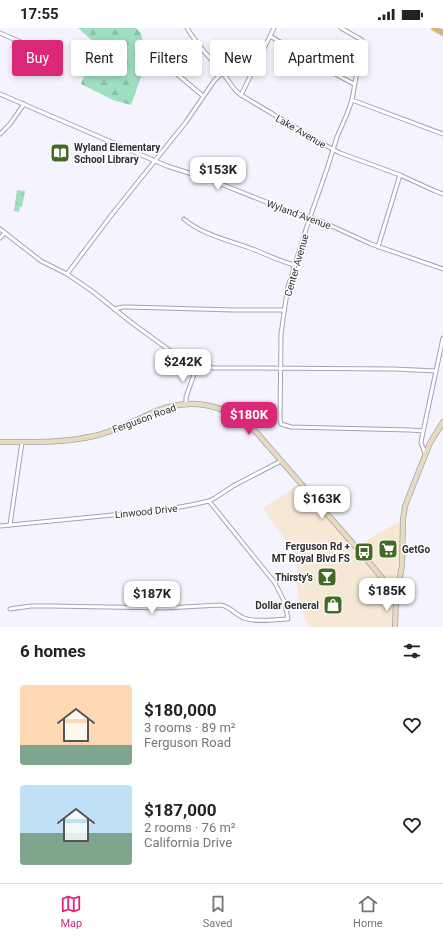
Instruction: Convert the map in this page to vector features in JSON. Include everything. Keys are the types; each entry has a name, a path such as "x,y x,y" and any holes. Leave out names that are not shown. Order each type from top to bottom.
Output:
{"main road":[{"path":"434,28 443,33"}],"street":[{"name":"Lake Avenue","path":"187,28 200,48 210,59"},
{"path":"241,95 274,28"},
{"name":"Center Avenue","path":"341,28 364,42 363,53 354,84 352,100 337,137 288,287 281,334 281,424 299,428 423,431"},
{"path":"0,33 16,40"},
{"path":"270,36 354,84"},
{"path":"179,76 203,96"},
{"path":"67,274 112,214 186,122 218,76"},
{"name":"Lake Avenue","path":"224,76 241,95 333,149 345,155 400,175 443,194"},
{"name":"Wyland Avenue","path":"0,94 155,161 323,222 378,247 443,269"},
{"path":"352,100 443,134"},
{"path":"0,134 10,124 24,104"},
{"path":"378,247 400,175"},
{"path":"184,219 195,228 263,253 280,261 295,265"},
{"path":"0,229 41,261 67,274 97,295 176,356 197,366 215,368 394,369 436,371"},
{"path":"0,238 5,233"},
{"path":"114,309 129,307 284,310"},
{"path":"425,453 422,443 423,431 443,338"},
{"path":"186,404 186,397 197,366"},
{"name":"Ferguson Road","path":"0,442 60,441 96,436 161,410 186,404 212,407 227,411 247,424 257,433 373,567 396,598"},
{"path":"395,627 396,598 402,566 404,511 425,453 434,434 443,422"},
{"path":"10,525 22,442"},
{"name":"Linwood Drive","path":"0,526 164,510 196,504 209,501 250,477 282,461"},
{"path":"10,608 44,606 165,608 220,605 228,607 240,617 250,620 288,618 283,599 275,583 209,501"}],"shaded area":[{"path":"301,483 356,547 403,519 402,566 395,627 309,627 299,602 297,590 297,557 263,508"}],"green space":[{"path":"78,28 136,28 141,33 142,40 135,40 135,76 141,77 131,105 113,100 81,84 84,76 127,76 127,40 92,40"},
{"path":"17,190 25,191 22,207 20,207 19,212 14,211"}],"place":[{"name":"Wyland Elementary School Library","path":"60,153"},
{"name":"GetGo","path":"388,549"},
{"name":"Ferguson Rd + MT Royal Blvd FS","path":"364,552"},
{"name":"Thirsty's","path":"327,577"},
{"name":"Dollar General","path":"333,605"}]}
